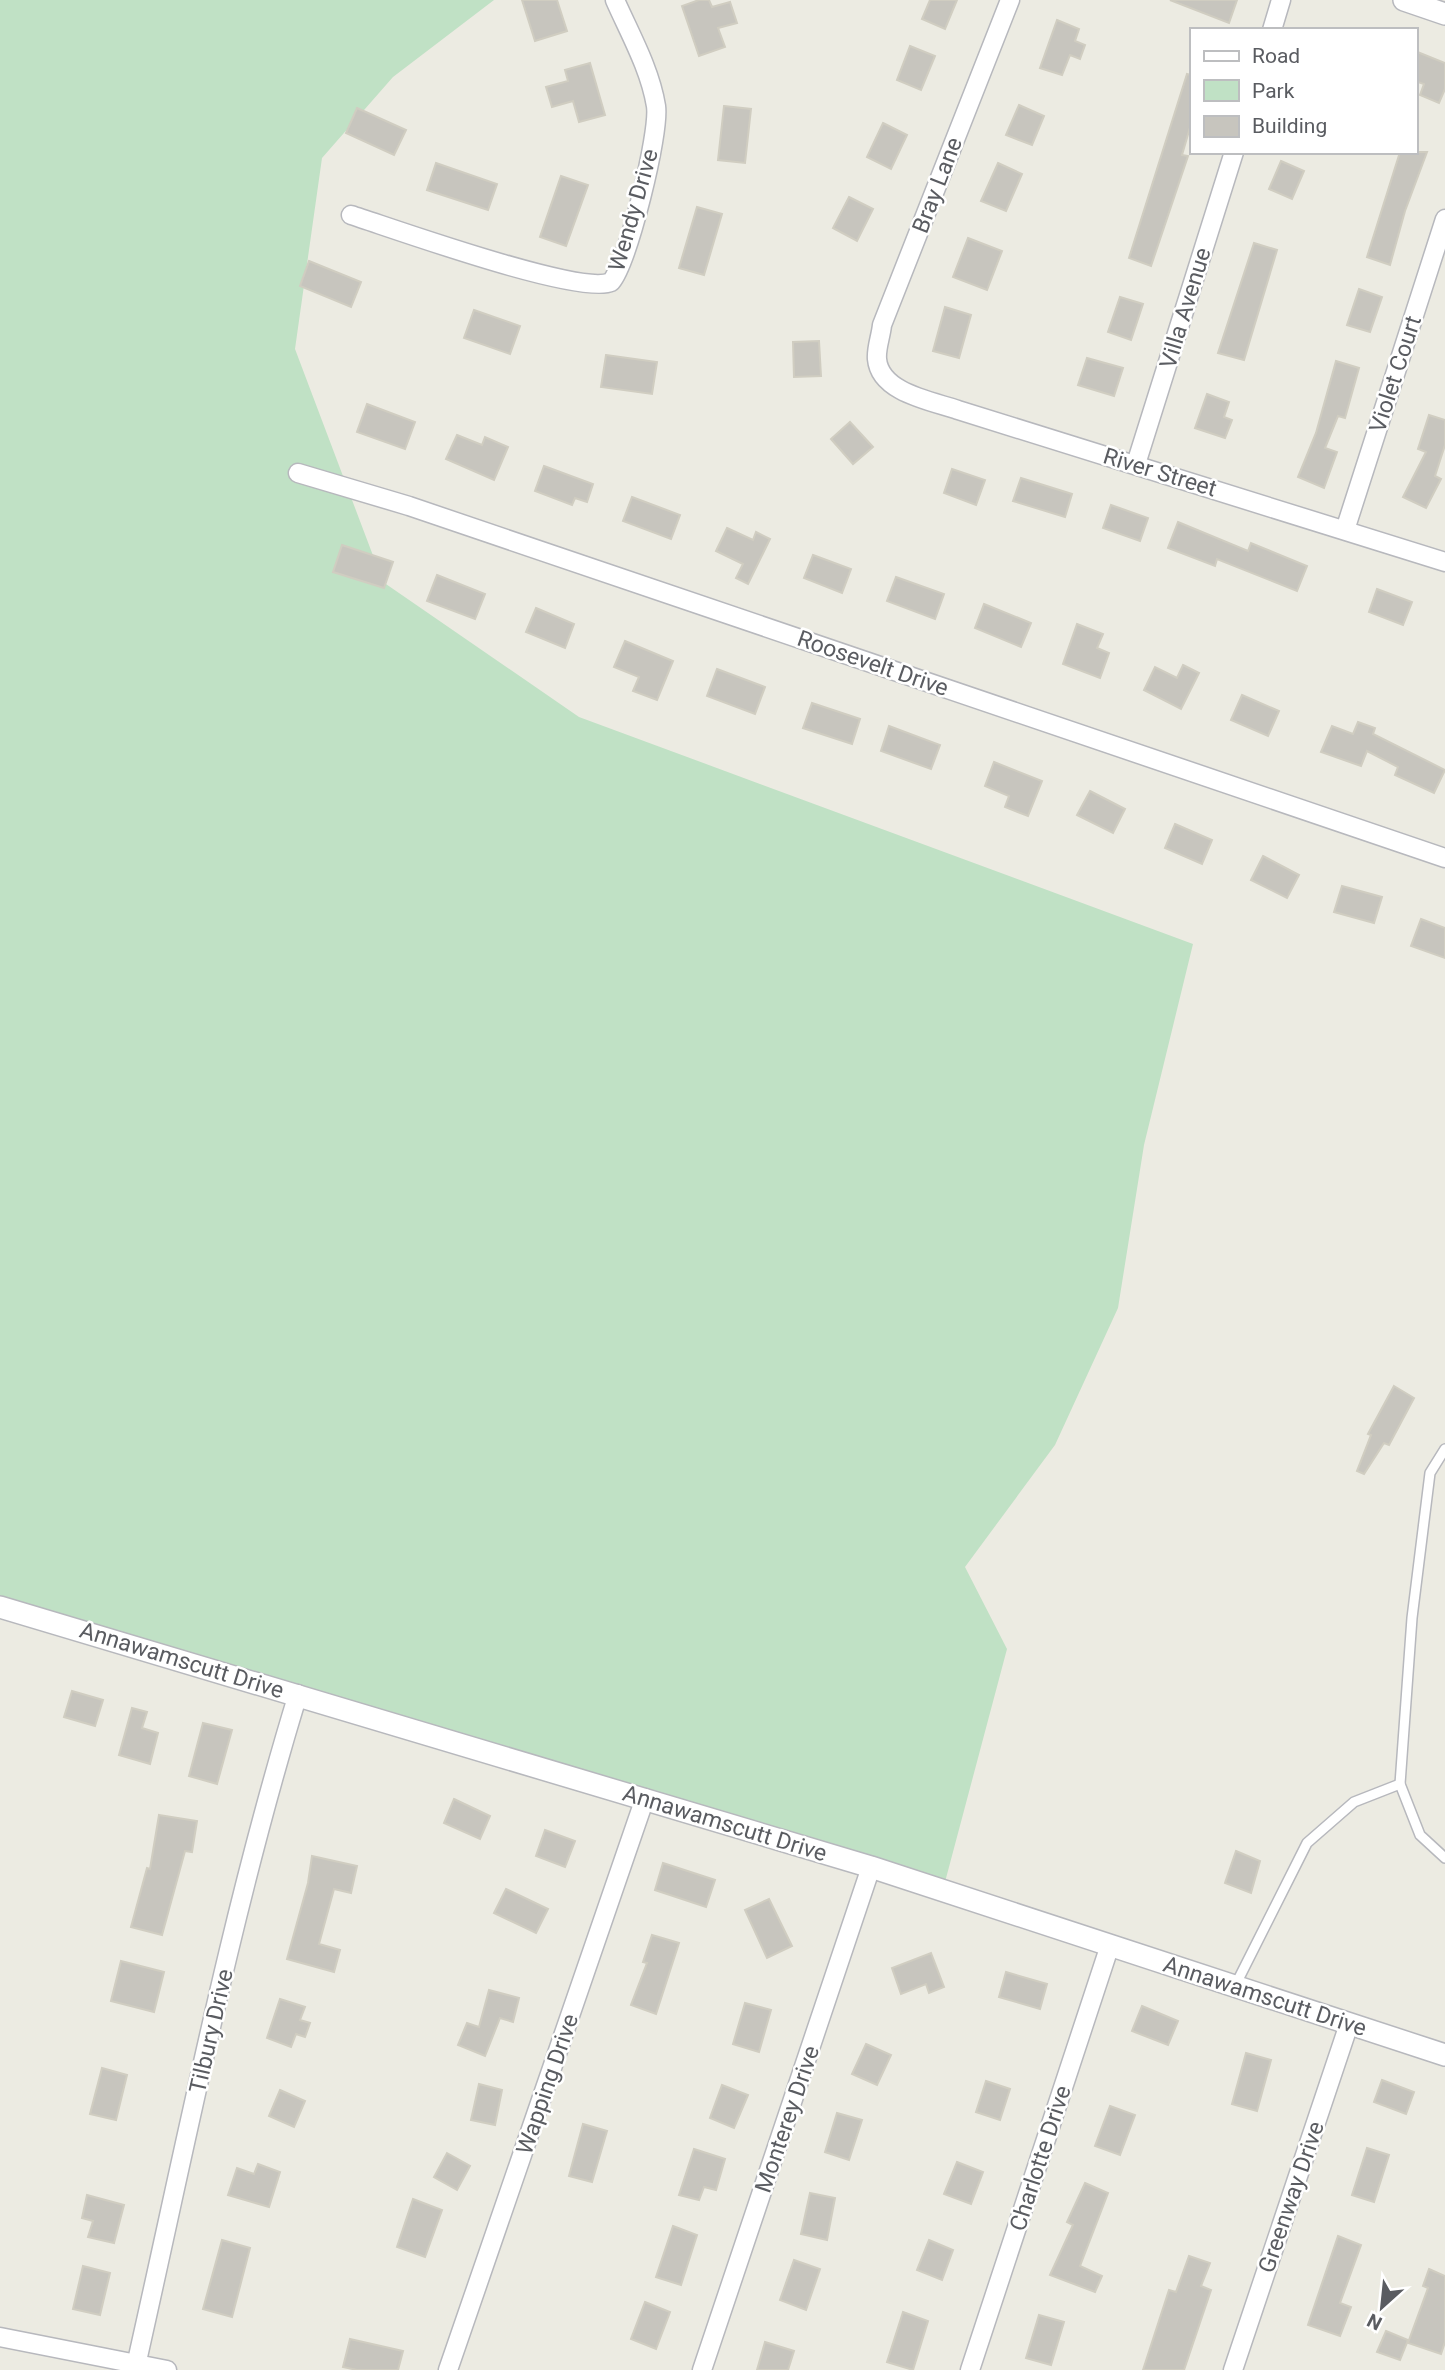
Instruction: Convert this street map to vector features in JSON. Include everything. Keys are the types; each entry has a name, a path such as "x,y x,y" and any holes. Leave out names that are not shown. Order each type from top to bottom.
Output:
{"street":[{"name":"Wendy Drive","path":"351,215 529,271 583,284 611,282 622,265 640,197 655,134 656,107 647,73 615,0"},
{"name":"Bray Lane","path":"881,372 877,360 882,325 1010,0"},
{"path":"1273,28 1281,0"},
{"path":"1404,0 1445,13"},
{"name":"Villa Avenue","path":"1136,464 1233,154"},
{"name":"Violet Court","path":"1345,530 1445,219"},
{"name":"River Street","path":"881,372 902,390 924,398 1445,562"},
{"name":"Roosevelt Drive","path":"298,473 422,511 1445,858"},
{"name":"Annawamscutt Drive","path":"0,1607 871,1867 1445,2055"},
{"name":"Tilbury Drive","path":"136,2367 240,1903 266,1798 298,1695"},
{"name":"Wapping Drive","path":"449,2370 645,1798"},
{"name":"Monterey Drive","path":"702,2370 871,1867"},
{"name":"Charlotte Drive","path":"970,2370 1110,1945"},
{"name":"Greenway Drive","path":"1233,2370 1349,2024"},
{"path":"0,2337 136,2367 167,2370"}],"lane":[{"path":"1445,1449 1430,1473 1412,1618 1400,1784 1420,1835 1445,1858"},
{"path":"1235,1986 1307,1843 1354,1802 1400,1784"}],"green space":[{"path":"0,0 494,0 393,77 322,158 295,349 383,582 579,717 1193,944 1144,1145 1118,1308 1055,1445 965,1567 1007,1649 945,1882 0,1603"}],"building":[{"path":"522,0 557,0 567,31 535,41"},
{"path":"699,0 709,0 712,7 730,2 737,23 718,28 725,47 699,56 682,6"},
{"path":"930,0 957,0 945,29 922,19"},
{"path":"1170,0 1237,0 1229,23"},
{"path":"1057,20 1079,29 1075,41 1085,45 1080,59 1070,55 1062,75 1040,68"},
{"path":"910,46 935,56 921,90 897,80"},
{"path":"1417,52 1445,63 1445,89 1439,103 1420,95 1424,84 1417,82"},
{"path":"590,63 605,115 579,122 573,101 552,107 546,87 568,81 565,70"},
{"path":"1187,74 1190,75 1190,127 1182,155 1188,156 1151,266 1129,258"},
{"path":"1019,105 1044,116 1032,145 1006,135"},
{"path":"724,106 751,109 745,163 718,160"},
{"path":"357,108 406,130 394,155 346,133"},
{"path":"883,123 907,135 891,169 867,157"},
{"path":"1427,152 1405,211 1390,265 1367,257 1399,154"},
{"path":"1281,161 1304,171 1292,199 1269,189"},
{"path":"436,163 497,184 488,210 427,190"},
{"path":"998,163 1022,174 1006,211 981,201"},
{"path":"561,176 588,185 566,246 540,237"},
{"path":"849,197 873,209 857,241 833,228"},
{"path":"697,207 722,214 704,275 679,268"},
{"path":"968,238 1002,251 987,290 953,277"},
{"path":"1254,243 1277,250 1244,360 1218,353"},
{"path":"309,261 361,282 351,307 300,286"},
{"path":"1359,289 1382,297 1370,332 1347,325"},
{"path":"1120,297 1143,304 1131,340 1108,332"},
{"path":"945,307 971,315 959,358 933,351"},
{"path":"474,310 520,326 510,354 464,338"},
{"path":"819,341 821,376 794,377 793,342"},
{"path":"606,355 657,362 652,394 601,387"},
{"path":"1087,358 1123,368 1114,396 1078,385"},
{"path":"1336,361 1359,368 1345,418 1338,416 1325,448 1337,452 1324,488 1298,477 1316,433"},
{"path":"1207,394 1229,402 1224,417 1232,420 1225,438 1195,428"},
{"path":"367,404 415,422 405,449 357,432"},
{"path":"1429,415 1445,420 1445,445 1435,476 1441,479 1426,508 1403,497 1426,452 1418,449"},
{"path":"850,422 873,447 853,464 831,439"},
{"path":"457,435 482,445 485,437 508,447 494,480 446,459"},
{"path":"544,466 593,484 587,502 575,498 572,505 535,491"},
{"path":"952,469 985,480 976,505 944,493"},
{"path":"1021,478 1072,494 1065,517 1013,501"},
{"path":"632,497 680,515 671,539 623,521"},
{"path":"1111,505 1148,518 1140,541 1103,528"},
{"path":"1178,522 1248,551 1251,543 1307,566 1297,591 1217,559 1215,566 1168,548"},
{"path":"727,528 753,540 756,532 770,539 748,584 736,578 743,564 716,551"},
{"path":"342,545 393,562 384,588 333,572"},
{"path":"813,555 851,569 842,593 804,578"},
{"path":"437,575 485,594 475,619 427,601"},
{"path":"896,577 944,594 935,619 887,601"},
{"path":"1377,589 1412,602 1403,625 1369,612"},
{"path":"984,604 1031,623 1021,647 975,628"},
{"path":"536,608 574,624 565,648 526,632"},
{"path":"1077,624 1103,634 1097,648 1109,653 1100,678 1063,664"},
{"path":"625,641 673,661 657,700 633,691 639,677 614,667"},
{"path":"1183,665 1199,673 1181,709 1144,690 1155,667 1177,678"},
{"path":"717,669 765,687 755,714 707,696"},
{"path":"1242,695 1279,711 1268,736 1231,720"},
{"path":"812,703 860,719 852,744 803,728"},
{"path":"1358,722 1375,728 1373,734 1445,770 1434,793 1395,775 1398,767 1367,751 1361,766 1321,752 1332,726 1353,734"},
{"path":"889,726 940,745 931,769 881,751"},
{"path":"994,762 1042,781 1028,816 1005,807 1009,796 985,786"},
{"path":"1090,791 1125,809 1113,833 1077,815"},
{"path":"1175,824 1212,840 1202,864 1165,848"},
{"path":"1263,856 1299,875 1287,898 1251,880"},
{"path":"1342,886 1382,897 1374,923 1334,912"},
{"path":"1421,919 1445,928 1445,958 1411,946"},
{"path":"1394,1386 1414,1398 1389,1445 1384,1443 1364,1474 1357,1471 1371,1435 1368,1434"},
{"path":"72,1691 103,1700 95,1726 64,1717"},
{"path":"132,1708 147,1712 142,1728 158,1733 150,1764 119,1755"},
{"path":"203,1723 232,1730 217,1784 189,1776"},
{"path":"454,1799 490,1816 480,1839 444,1823"},
{"path":"159,1815 197,1821 192,1852 185,1851 162,1935 131,1927 147,1868 150,1869"},
{"path":"545,1830 575,1841 565,1867 536,1856"},
{"path":"1236,1851 1260,1861 1251,1893 1225,1883"},
{"path":"312,1856 357,1866 351,1893 334,1889 319,1944 340,1950 334,1972 287,1959 308,1883"},
{"path":"663,1863 715,1880 706,1907 655,1890"},
{"path":"506,1889 548,1909 536,1933 494,1913"},
{"path":"769,1899 792,1946 767,1958 745,1910"},
{"path":"652,1935 679,1943 656,2014 631,2005 647,1963 643,1962"},
{"path":"931,1953 944,1987 929,1993 926,1984 901,1994 892,1968"},
{"path":"121,1961 164,1972 154,2012 111,2001"},
{"path":"1006,1972 1047,1984 1040,2009 999,1997"},
{"path":"489,1990 519,1998 513,2022 500,2018 485,2056 458,2045 467,2023 479,2027"},
{"path":"280,1999 305,2007 300,2020 310,2023 305,2037 296,2034 291,2047 267,2038"},
{"path":"745,2003 771,2010 759,2052 733,2044"},
{"path":"1142,2006 1178,2021 1168,2045 1132,2031"},
{"path":"866,2044 891,2055 877,2085 852,2074"},
{"path":"1246,2053 1271,2060 1257,2111 1232,2104"},
{"path":"102,2068 127,2075 116,2120 90,2114"},
{"path":"1382,2080 1414,2092 1406,2114 1374,2102"},
{"path":"986,2081 1010,2089 1000,2120 976,2112"},
{"path":"479,2084 502,2090 495,2125 471,2120"},
{"path":"722,2085 748,2095 734,2128 710,2118"},
{"path":"280,2090 305,2101 294,2127 269,2116"},
{"path":"1110,2106 1135,2115 1120,2155 1095,2146"},
{"path":"837,2113 862,2120 849,2160 825,2152"},
{"path":"583,2124 607,2131 592,2182 569,2176"},
{"path":"1367,2148 1389,2155 1374,2202 1352,2195"},
{"path":"694,2149 725,2159 716,2190 704,2187 699,2200 679,2195"},
{"path":"447,2153 470,2166 457,2190 434,2177"},
{"path":"957,2162 983,2172 971,2204 944,2194"},
{"path":"258,2164 280,2172 269,2207 228,2195 237,2168 254,2174"},
{"path":"1085,2183 1108,2193 1080,2266 1102,2276 1095,2292 1050,2275 1073,2225 1067,2222"},
{"path":"810,2193 835,2198 827,2240 801,2234"},
{"path":"87,2195 124,2205 114,2243 88,2237 93,2221 82,2218"},
{"path":"413,2199 442,2210 425,2257 397,2247"},
{"path":"673,2226 697,2235 681,2285 656,2277"},
{"path":"1338,2236 1361,2245 1340,2303 1351,2307 1340,2336 1308,2325"},
{"path":"222,2240 250,2248 232,2317 203,2309"},
{"path":"929,2240 953,2250 942,2280 917,2270"},
{"path":"1189,2256 1210,2263 1201,2286 1211,2290 1184,2370 1143,2370 1169,2290 1176,2292"},
{"path":"794,2260 820,2269 806,2310 780,2300"},
{"path":"83,2266 110,2273 100,2315 73,2309"},
{"path":"1429,2269 1445,2276 1445,2342 1441,2354 1408,2343 1428,2288 1423,2286"},
{"path":"645,2302 670,2312 656,2349 631,2339"},
{"path":"903,2312 928,2321 913,2370 887,2362"},
{"path":"1039,2315 1064,2322 1051,2365 1026,2358"},
{"path":"1386,2331 1408,2340 1400,2360 1377,2352"},
{"path":"350,2339 403,2351 398,2370 357,2370 343,2367"},
{"path":"765,2342 794,2351 788,2370 757,2370"}]}
